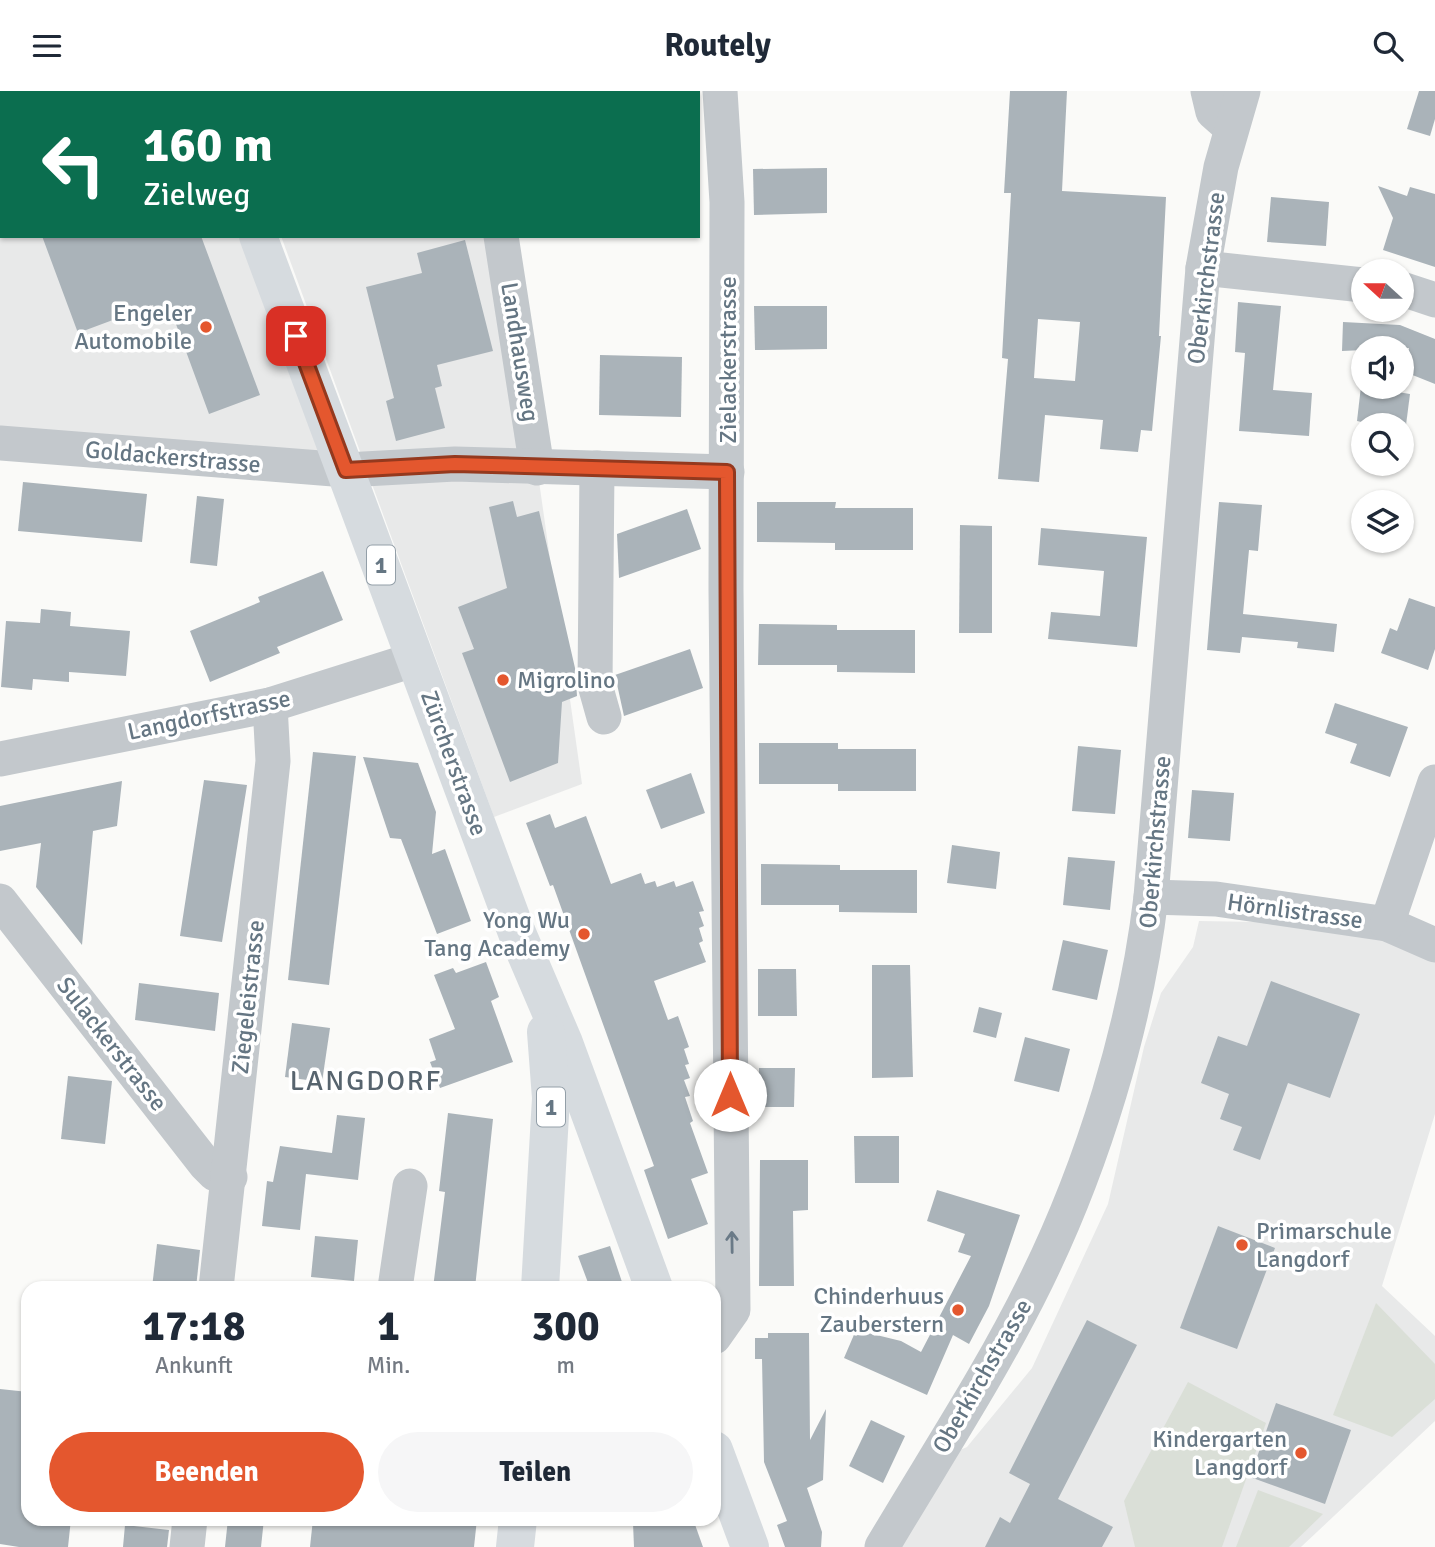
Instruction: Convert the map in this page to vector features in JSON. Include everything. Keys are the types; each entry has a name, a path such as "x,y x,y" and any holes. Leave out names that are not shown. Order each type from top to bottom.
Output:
{"main road":[{"name":"Zürcherstrasse","path":"259,238 540,991 583,1094 651,1281"},
{"name":"1","path":"540,991 550,1059 551,1098 541,1281"},
{"name":"1","path":"546,1223 555,1209 563,1172 576,1140 583,1094"},
{"path":"721,1469 750,1547"},
{"path":"514,1547 517,1526"}],"street":[{"name":"Zielackerstrasse","path":"720,91 727,202 733,1310 721,1327"},
{"path":"1208,91 1213,112 1230,127"},
{"name":"Oberkirchstrasse","path":"882,1547 1002,1345 1061,1228 1107,1096 1145,949 1203,268 1230,127 1243,91"},
{"name":"Landhausweg","path":"501,238 537,468"},
{"path":"1203,268 1351,284"},
{"path":"1414,293 1435,300"},
{"name":"Goldackerstrasse","path":"0,443 346,470 455,464 727,472"},
{"path":"597,468 595,684 604,717"},
{"name":"Langdorfstrasse","path":"0,759 270,705 416,659"},
{"name":"Ziegeleistrasse","path":"217,1281 273,761 270,705"},
{"path":"1387,924 1435,782"},
{"name":"Hörnlistrasse","path":"1151,897 1216,899 1387,924 1435,945"},
{"name":"Sulackerstrasse","path":"0,901 212,1172 230,1177"},
{"path":"396,1281 410,1186"},
{"path":"187,1547 189,1526"}],"shaded area":[{"path":"0,238 259,238 346,470 0,436"},
{"path":"282,238 498,238 537,467 582,784 494,817"},
{"name":"Primarschule Langdorf","path":"1199,921 1387,924 1435,945 1435,1114 1382,1286 1435,1336 1435,1421 1301,1547 895,1547 951,1454 967,1447 1032,1368 1108,1204 1144,1047 1161,993 1193,947"},
{"path":"1376,1303 1435,1364 1435,1399 1392,1437 1333,1415"},
{"path":"1188,1382 1266,1423 1222,1547 1135,1547 1124,1501"},
{"path":"1258,1490 1323,1514 1289,1547 1236,1547"}],"building":[{"path":"1010,91 1067,91 1062,191 1166,197 1161,336 1152,431 1141,430 1138,452 1100,449 1103,420 1045,415 1039,482 998,479 1008,359 1002,358 1011,193 1004,193","holes":["1038,319 1080,322 1075,381 1034,378"]},
{"path":"1419,91 1435,91 1435,119 1430,136 1407,129"},
{"path":"827,168 827,213 754,215 753,169"},
{"path":"1378,186 1407,196 1410,187 1435,194 1435,267 1383,250 1393,218"},
{"path":"1271,197 1329,202 1326,246 1267,242"},
{"name":"Engeler Automobile","path":"43,238 202,238 260,395 209,414 173,316 159,321 153,305 78,333"},
{"path":"465,240 493,351 437,365 442,386 435,388 445,428 396,441 386,401 394,398 366,287 422,273 417,253"},
{"path":"1238,302 1281,306 1273,390 1312,393 1309,436 1239,431 1245,353 1235,352"},
{"path":"754,306 827,306 827,349 755,350"},
{"path":"1343,322 1400,325 1435,339 1435,384 1414,376 1414,336 1351,336 1351,351 1342,351"},
{"path":"600,355 682,357 681,417 599,415"},
{"path":"1360,399 1409,399 1408,413 1358,413"},
{"path":"23,482 147,494 142,542 18,531"},
{"path":"197,496 224,499 217,566 190,563"},
{"path":"513,501 517,517 539,511 575,668 577,696 562,702 558,763 510,782 462,653 474,649 458,607 507,588 489,507"},
{"path":"757,502 836,502 835,508 913,508 913,550 835,550 835,543 757,542"},
{"path":"1219,502 1262,505 1258,551 1249,550 1243,614 1337,624 1334,652 1297,648 1298,642 1242,637 1240,653 1207,650"},
{"path":"687,509 701,549 619,578 617,534"},
{"path":"960,525 992,526 992,633 959,633"},
{"path":"1041,528 1147,537 1137,647 1048,639 1051,612 1100,616 1104,571 1038,565"},
{"path":"323,571 343,620 277,647 280,653 210,682 190,631 260,602 258,597"},
{"path":"1409,598 1435,607 1435,649 1428,670 1381,653 1390,628 1397,631"},
{"path":"41,609 71,612 70,626 130,631 126,676 69,672 69,682 33,679 32,690 1,687 6,621 40,623"},
{"path":"759,624 837,625 837,630 915,630 915,673 837,672 837,665 758,665"},
{"path":"690,649 703,688 624,716 615,675"},
{"path":"1335,703 1408,727 1390,777 1350,763 1357,744 1325,733"},
{"path":"759,743 838,743 838,749 916,749 916,791 838,791 838,784 759,784"},
{"path":"1078,746 1121,750 1115,814 1072,811"},
{"path":"313,752 356,756 329,985 288,980"},
{"path":"363,757 418,763 436,812 432,854 445,849 471,921 437,934 401,839 390,838"},
{"path":"691,773 705,813 661,829 646,790"},
{"path":"204,780 247,785 222,942 180,936"},
{"path":"122,781 117,826 93,831 82,945 36,887 41,843 0,851 0,806"},
{"path":"1192,790 1234,793 1230,841 1188,838"},
{"path":"550,814 555,828 586,816 611,884 641,873 645,884 655,881 657,887 674,881 676,887 693,881 704,911 699,912 704,926 699,928 703,941 699,943 706,962 654,981 668,1020 678,1016 689,1047 684,1049 689,1064 685,1065 690,1078 684,1080 690,1096 685,1097 693,1121 690,1123 708,1173 691,1179 708,1224 668,1239 644,1170 654,1166 553,885 550,886 526,823"},
{"path":"952,845 1000,852 996,889 947,883"},
{"path":"1068,857 1115,861 1110,910 1063,905"},
{"path":"761,864 840,865 840,870 917,870 917,913 839,912 839,905 761,905"},
{"path":"1063,940 1108,950 1097,1000 1052,990"},
{"path":"486,962 499,997 491,1001 513,1062 440,1088 430,1062 436,1060 429,1039 455,1029 434,975 453,968 456,973"},
{"path":"872,965 910,965 913,1077 872,1078"},
{"path":"758,969 796,969 797,1016 758,1016"},
{"path":"1271,981 1360,1014 1330,1098 1288,1083 1260,1160 1233,1150 1242,1127 1220,1119 1229,1094 1201,1083 1218,1036 1247,1046"},
{"path":"139,983 219,993 215,1031 135,1020"},
{"path":"979,1007 1002,1013 996,1038 973,1032"},
{"path":"292,1023 330,1028 322,1082 285,1077"},
{"path":"1025,1037 1070,1049 1059,1092 1014,1081"},
{"path":"759,1068 795,1068 794,1107 759,1107"},
{"path":"68,1076 112,1081 105,1144 61,1139"},
{"path":"448,1113 493,1119 476,1281 434,1281 445,1192 439,1191"},
{"path":"337,1115 365,1118 358,1180 306,1174 300,1230 262,1226 267,1181 273,1182 280,1146 332,1153"},
{"path":"854,1136 899,1136 899,1183 855,1183"},
{"path":"760,1160 808,1160 808,1210 793,1211 794,1286 759,1286"},
{"path":"937,1190 1020,1215 989,1306 969,1344 953,1335 927,1395 844,1358 856,1330 901,1341 921,1352 971,1256 958,1252 965,1234 927,1221"},
{"path":"1218,1226 1275,1248 1237,1349 1180,1328"},
{"path":"315,1236 358,1240 354,1281 311,1277"},
{"path":"157,1244 200,1250 197,1281 153,1281"},
{"path":"610,1246 622,1281 587,1281 578,1256"},
{"path":"1087,1320 1137,1345 1058,1499 1113,1527 1102,1547 985,1547 1000,1517 1010,1523 1030,1484 1009,1473"},
{"path":"768,1333 809,1333 810,1440 826,1409 823,1480 807,1488 822,1532 821,1547 785,1547 777,1525 787,1521 764,1462 762,1359 755,1359 755,1338 768,1338"},
{"path":"0,1389 21,1391 21,1526 70,1526 68,1547 19,1547 0,1544"},
{"name":"Kindergarten Langdorf","path":"1276,1403 1351,1430 1325,1504 1250,1477"},
{"path":"871,1420 905,1436 883,1483 849,1466"},
{"path":"125,1526 169,1530 167,1547 123,1547"},
{"path":"227,1526 263,1526 261,1547 225,1547"},
{"path":"312,1526 476,1526 474,1547 310,1547"},
{"path":"633,1526 696,1526 703,1547 634,1547"}],"place":[{"name":"Engeler Automobile","path":"206,327"},
{"name":"Migrolino","path":"503,680"},
{"name":"Yong Wu Tang Academy","path":"584,934"},
{"name":"Primarschule Langdorf","path":"1242,1245"},
{"name":"Chinderhuus Zauberstern","path":"958,1310"},
{"name":"Kindergarten Langdorf","path":"1301,1453"}],"district":[{"name":"LANGDORF","path":"366,1081"}],"route":[{"path":"296,336 346,470 455,464 727,472 730,1095"}]}
